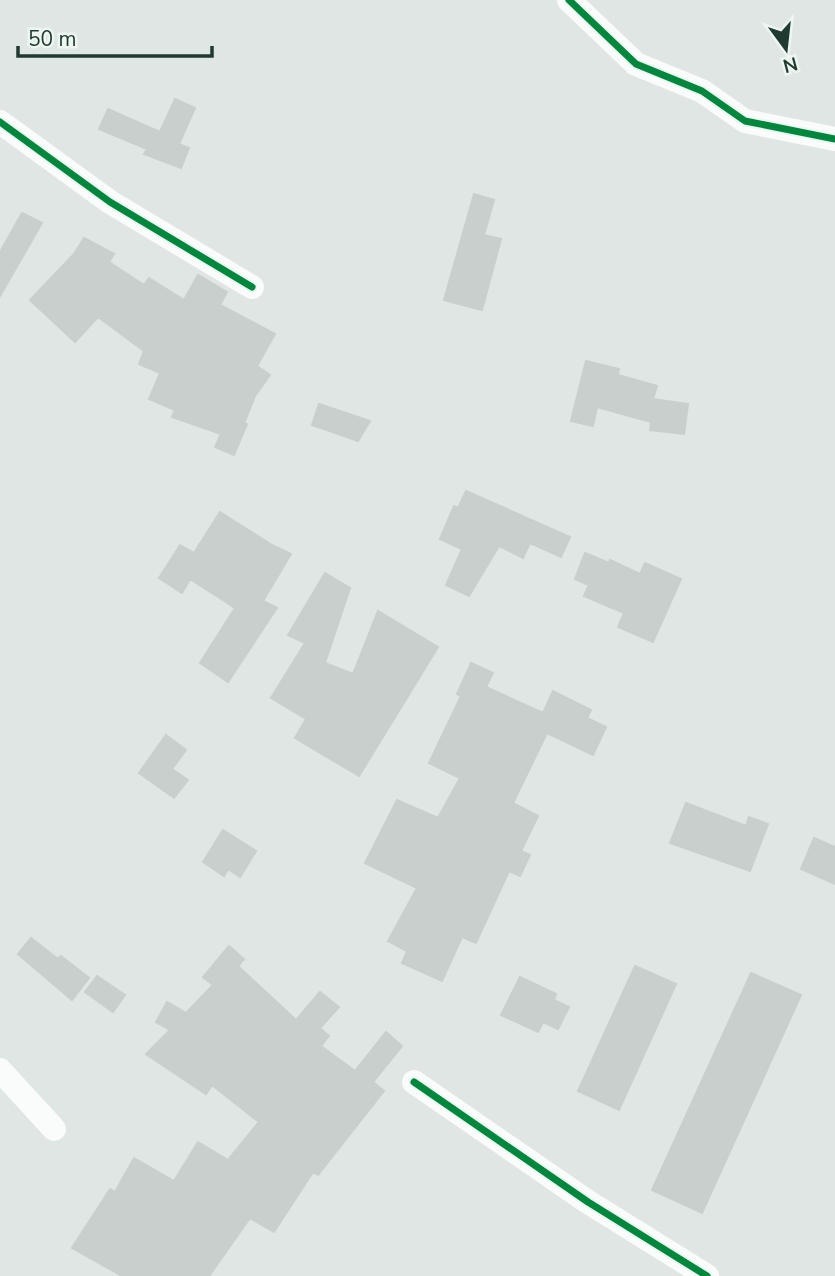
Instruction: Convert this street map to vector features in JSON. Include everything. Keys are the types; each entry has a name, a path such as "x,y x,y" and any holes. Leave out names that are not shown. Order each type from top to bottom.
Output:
{"street":[{"path":"569,0 636,64 702,91 745,121 835,139"},
{"path":"0,122 110,202 252,287"},
{"path":"0,1070 54,1129"},
{"path":"414,1082 589,1202 707,1276"}],"building":[{"path":"175,99 195,108 179,144 189,148 181,168 144,154 147,149 99,129 108,109 160,132"},
{"path":"474,194 494,200 484,235 501,239 482,310 444,300"},
{"path":"22,213 42,223 0,296 0,252"},
{"path":"84,238 114,254 109,262 144,285 149,278 184,300 198,275 227,292 220,305 275,334 257,366 270,375 255,396 234,455 215,447 221,434 172,417 175,410 149,399 160,373 139,364 144,351 98,317 75,342 30,300 74,254"},
{"path":"586,361 619,369 618,375 657,386 653,399 688,404 684,434 650,430 651,422 597,407 593,426 571,421"},
{"path":"319,404 370,421 358,441 312,425"},
{"path":"466,491 570,537 561,557 530,543 523,558 499,546 469,596 446,585 462,549 440,539 454,506 458,508"},
{"path":"220,512 291,554 263,601 277,608 228,682 200,663 235,608 190,579 182,593 159,578 180,545 194,553"},
{"path":"585,553 609,563 610,560 640,574 645,563 681,579 653,642 618,627 624,613 584,596 589,585 575,579"},
{"path":"325,573 350,588 325,663 353,674 378,611 438,647 359,776 295,738 306,719 271,698 305,643 288,635"},
{"path":"471,663 493,673 486,687 543,713 553,691 591,710 587,718 606,727 593,755 547,733 513,803 538,816 521,851 530,855 520,876 509,871 476,943 462,937 442,981 402,963 407,951 388,941 417,888 365,863 397,800 438,818 460,778 429,763 461,696 457,694"},
{"path":"166,735 186,750 172,769 188,780 174,798 139,773"},
{"path":"686,803 746,826 749,817 768,824 750,871 670,843"},
{"path":"223,830 256,851 240,877 228,869 224,876 203,862"},
{"path":"814,838 835,847 835,884 801,869"},
{"path":"31,938 58,959 61,956 89,978 72,1000 18,954"},
{"path":"229,946 244,959 238,966 296,1020 320,992 339,1007 320,1028 329,1036 321,1046 355,1071 386,1032 402,1046 373,1082 384,1091 318,1175 313,1172 274,1232 250,1218 209,1276 122,1276 72,1248 110,1189 115,1192 134,1158 174,1181 198,1142 228,1160 259,1122 212,1085 206,1094 146,1054 170,1030 156,1022 167,1002 186,1013 213,985 203,977"},
{"path":"635,966 676,984 619,1110 578,1091"},
{"path":"751,973 801,995 702,1213 652,1190"},
{"path":"97,976 125,995 113,1012 85,992"},
{"path":"520,977 556,994 554,1000 569,1007 558,1029 543,1022 538,1032 501,1015"}],"cycle path":[{"path":"569,0 636,64 702,91 745,121 835,139"},
{"path":"0,122 110,202 252,287"},
{"path":"414,1082 588,1202 707,1276"}]}
